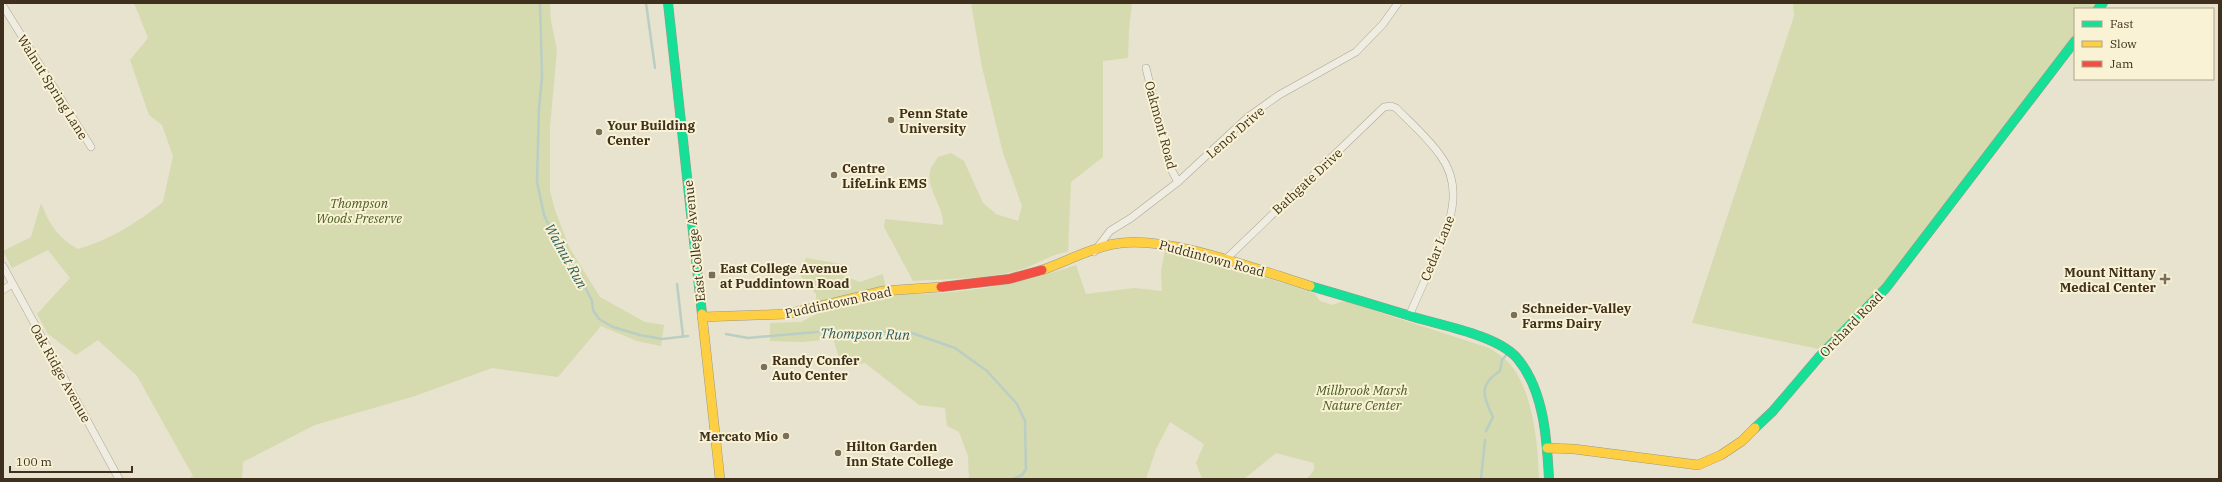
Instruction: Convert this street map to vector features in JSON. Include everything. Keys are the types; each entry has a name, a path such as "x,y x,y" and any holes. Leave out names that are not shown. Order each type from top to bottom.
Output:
{"street":[{"name":"East College Avenue","path":"668,3 720,479"},
{"name":"Lenor Drive","path":"1094,252 1110,231 1132,218 1178,182 1248,117 1279,95 1356,52 1378,30 1398,3"},
{"name":"Walnut Spring Lane","path":"3,6 91,148"},
{"name":"Orchard Road","path":"1547,448 1574,449 1698,465 1720,455 1742,441 1773,411 1819,358 1886,288 2074,42"},
{"name":"Oakmont Road","path":"1146,68 1168,160 1178,182"},
{"name":"Bathgate Drive","path":"1225,260 1384,107 1391,106"},
{"name":"Cedar Lane","path":"1391,106 1396,108 1441,156 1449,172 1454,190 1453,208 1449,226 1409,316"},
{"name":"Puddintown Road","path":"702,317 787,314 882,291 994,281 1042,270 1120,243 1140,241 1161,244 1225,260 1480,337 1502,346 1517,357 1529,377 1534,389 1541,415 1547,448 1549,479"},
{"name":"Oak Ridge Avenue","path":"3,266 119,479"},
{"path":"3,290 12,284"}],"green space":[{"name":"Thompson Woods Preserve","path":"134,3 550,3 551,21 557,50 550,127 550,191 555,210 569,247 600,297 645,322 664,325 661,346 637,341 601,326 558,377 492,368 415,396 315,425 243,462 242,479 188,479 193,476 137,376 98,340 76,355 48,334 37,314 70,278 48,250 12,268 3,251 31,237 41,203 51,224 59,235 78,249 101,241 123,230 144,217 163,202 173,156 162,125 149,115 130,60 148,38"},
{"path":"971,3 1132,3 1128,58 1103,61 1103,157 1071,182 1068,252 1054,255 1023,269 1003,274 913,281 884,227 885,219 943,225 941,211 929,178 932,165 938,157 951,153 964,161 983,203 996,214 1018,221 1022,206 1003,153 982,67"},
{"path":"1793,3 2103,3 2100,8 2074,8 2074,41 1828,358 1819,349 1692,323 1794,16"},
{"name":"Millbrook Marsh Nature Center","path":"1165,251 1216,262 1308,291 1315,294 1320,301 1333,305 1340,302 1348,302 1489,348 1507,361 1516,372 1523,385 1535,433 1539,479 1307,479 1314,470 1314,463 1276,453 1244,479 1202,479 1196,463 1204,444 1170,422 1156,449 1146,479 969,479 968,456 959,432 947,426 945,408 919,405 865,363 842,366 833,339 802,342 770,341 770,323 801,322 816,314 816,294 800,275 806,258 842,264 837,273 860,282 883,274 887,294 935,293 983,288 1030,279 1076,265 1086,294 1134,288 1162,291 1161,271"}],"waterway":[{"name":"Walnut Run","path":"540,3 542,77 539,108 537,182 544,215 557,243 577,271 592,301 593,310 599,319 613,327 640,335 662,339 688,336"},
{"name":"Thompson Run","path":"646,3 655,68"},
{"path":"677,284 683,336"},
{"name":"Thompson Run","path":"726,334 748,338 828,331 909,332 955,348 987,371 1017,404 1025,421 1026,469 1022,475 1013,479"},
{"path":"1486,431 1493,417 1485,397 1485,386 1488,381 1500,371 1502,360 1507,354"},
{"path":"1481,479 1485,440"}],"traffic: fast":[{"path":"668,3 702,314"},
{"path":"2099,8 2103,3"},
{"path":"1755,428 1773,411 1819,357 1886,288 2074,42"},
{"path":"1310,286 1456,328 1484,338 1508,350 1517,358 1526,371 1538,400 1545,432 1549,479"}],"traffic: slow":[{"path":"1042,270 1105,246 1135,242 1159,244 1212,255 1310,286"},
{"path":"702,317 787,314 882,291 941,287"},
{"path":"702,314 720,479"},
{"path":"1547,448 1574,449 1698,465 1721,455 1742,441 1755,428"}],"traffic: jam":[{"path":"941,287 1009,279 1042,270"}],"place":[{"name":"Penn State University","path":"891,120"},
{"name":"Your Building Center","path":"599,132"},
{"name":"Centre LifeLink EMS","path":"834,175"},
{"name":"East College Avenue at Puddintown Road","path":"712,275"},
{"name":"Mount Nittany Medical Center","path":"2165,279"},
{"name":"Schneider-Valley Farms Dairy","path":"1514,315"},
{"name":"Randy Confer Auto Center","path":"764,367"},
{"name":"Mercato Mio","path":"786,436"},
{"name":"Hilton Garden Inn State College","path":"838,453"}]}
